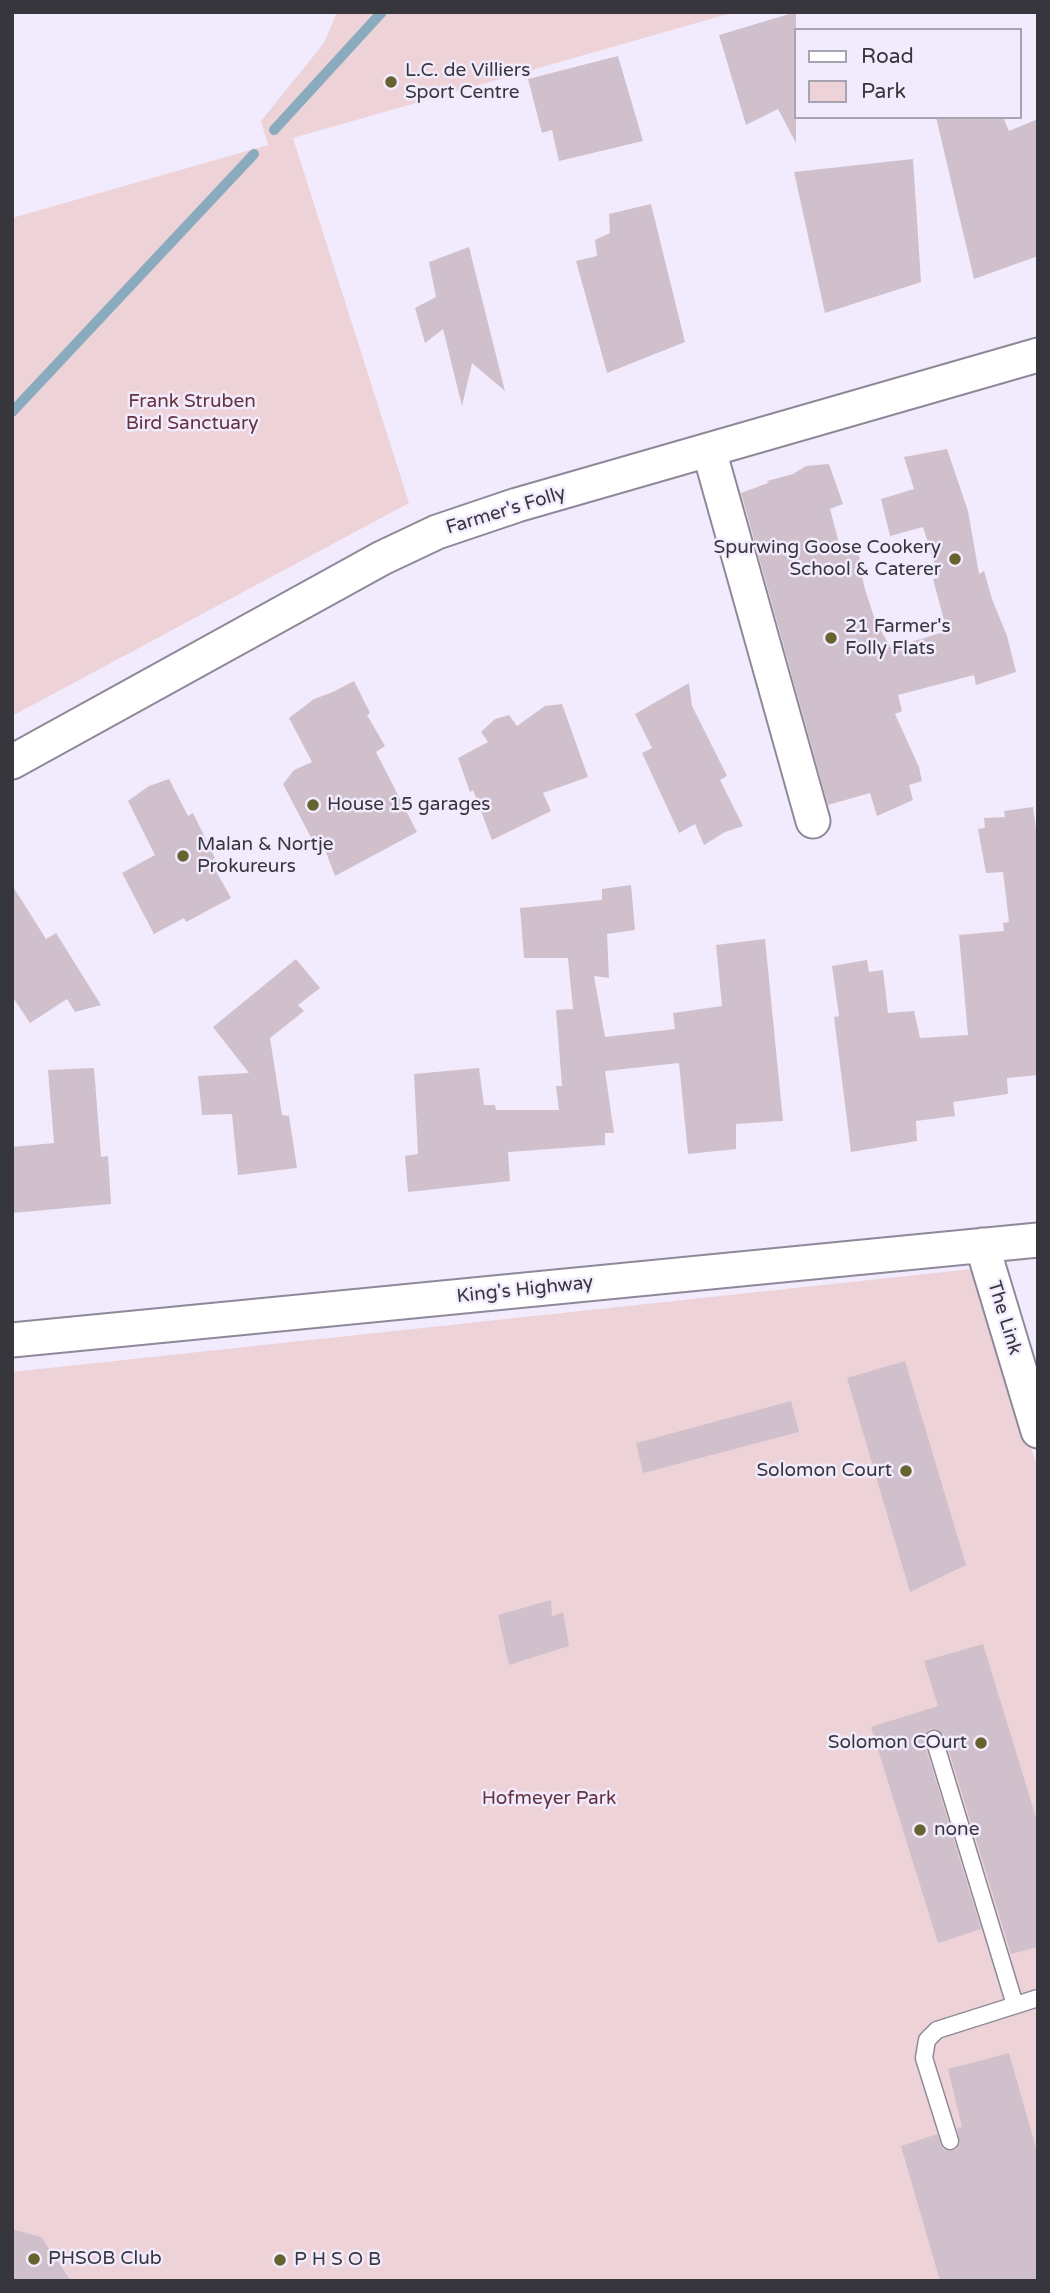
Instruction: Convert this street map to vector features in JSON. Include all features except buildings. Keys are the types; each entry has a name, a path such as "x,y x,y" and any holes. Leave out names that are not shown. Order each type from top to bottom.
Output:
{"street":[{"name":"Farmer's Folly","path":"12,762 413,542 517,505 1038,355"},
{"path":"709,450 813,821"},
{"name":"King's Highway","path":"12,1340 1038,1240"},
{"name":"The Link","path":"982,1245 1038,1431"}],"lane":[{"path":"934,1739 1015,2006"},
{"path":"950,2141 924,2058 926,2040 937,2029 1038,1998"}],"green space":[{"name":"Frank Struben Bird Sanctuary","path":"337,12 735,12 293,138 409,503 12,716 12,218 268,145 261,121 324,43"},
{"name":"Hofmeyer Park","path":"972,1269 1038,1469 1038,2281 12,2281 12,1372"}],"waterway":[{"path":"274,130 382,12"},
{"path":"12,412 254,154"}],"place":[{"name":"L.C. de Villiers Sport Centre","path":"391,82"},
{"name":"Spurwing Goose Cookery School & Caterer","path":"955,559"},
{"name":"21 Farmer's Folly Flats","path":"831,638"},
{"name":"House 15 garages","path":"313,805"},
{"name":"Malan & Nortje Prokureurs","path":"183,856"},
{"name":"Solomon Court","path":"906,1471"},
{"name":"Solomon COurt","path":"981,1743"},
{"name":"none","path":"920,1830"},
{"name":"PHSOB Club","path":"34,2259"},
{"name":"P H S O B","path":"280,2260"}]}
